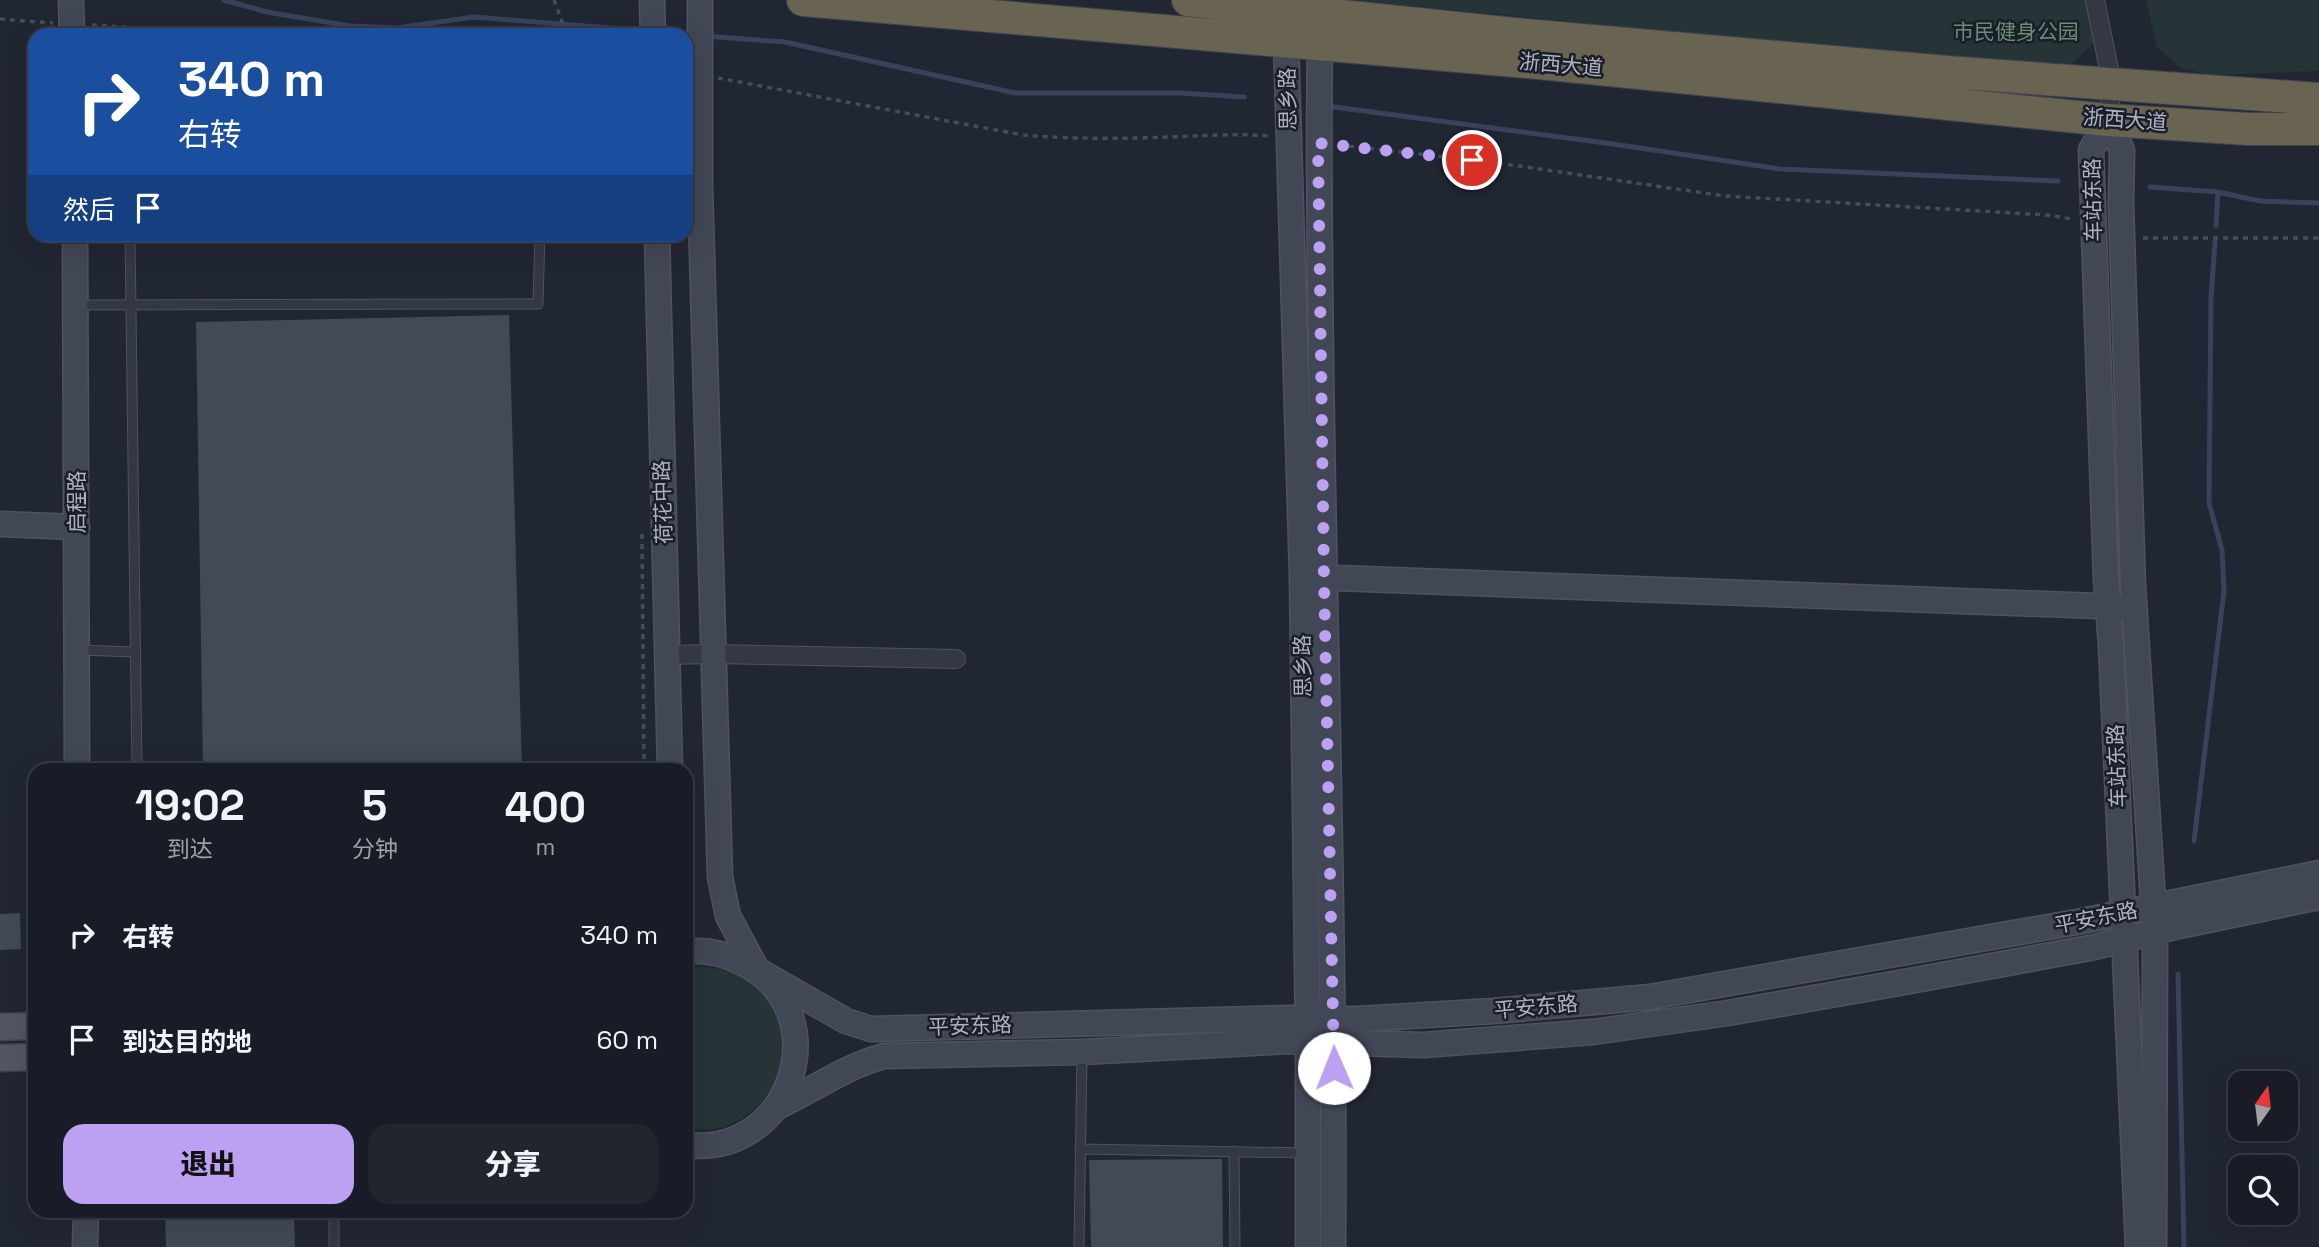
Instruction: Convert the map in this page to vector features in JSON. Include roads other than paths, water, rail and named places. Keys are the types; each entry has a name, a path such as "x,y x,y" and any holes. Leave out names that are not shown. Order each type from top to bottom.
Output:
{"highway":[{"name":"浙西大道","path":"803,0 1539,63 2108,120 2248,129 2319,129"},
{"name":"浙西大道","path":"1188,0 1525,35 1947,72 2319,99"}],"main road":[{"path":"0,1027 28,1026"},
{"path":"0,1058 28,1057"}],"street":[{"path":"2095,0 2112,84 2108,120"},
{"path":"693,1146 727,1142 755,1129 777,1107 791,1080 796,1050 792,1019 778,992 757,970 728,916 720,877 700,185 700,8"},
{"name":"思乡路","path":"1286,42 1313,578"},
{"name":"思乡路","path":"1320,45 1313,578 1321,1030 1333,1247"},
{"name":"车站东路","path":"2108,120 2091,150 2092,223 2138,1247"},
{"name":"车站东路","path":"2108,120 2122,150 2122,238 2134,607 2155,932 2154,1247"},
{"name":"启程路","path":"75,242 77,763"},
{"name":"荷花中路","path":"657,242 670,763"},
{"path":"0,524 77,527"},
{"path":"1313,578 2134,607"},
{"path":"667,655 956,659"},
{"name":"平安东路","path":"777,1107 819,1087 859,1063 884,1056 1082,1052 1321,1030 1359,1019 1494,1011 1650,997 2122,913 2319,873"},
{"name":"平安东路","path":"693,951 728,955 846,1021 871,1029 1321,1030 1423,1045 1593,1032 1728,1013 1978,969 2319,897"},
{"name":"思乡路","path":"1308,1247 1308,1153 1321,1030"},
{"path":"85,1247 86,1218"}],"lane":[{"path":"130,242 137,763"},
{"path":"76,305 538,304 540,242"},
{"path":"77,650 135,652"},
{"path":"1079,1247 1082,1052"},
{"path":"1080,1149 1308,1153"},
{"path":"1234,1152 1235,1247"},
{"path":"334,1218 334,1247"}],"waterway":[{"path":"224,0 267,12 350,26 397,28"},
{"path":"397,28 474,17 610,28"},
{"path":"705,36 785,42 1015,93 1179,93 1244,97"},
{"path":"1327,106 1780,169 2058,181"},
{"path":"2150,187 2218,192 2260,201 2319,203"},
{"path":"2216,226 2218,192"},
{"path":"2194,841 2224,591 2222,550 2209,503 2211,297 2215,242"},
{"path":"2178,974 2184,1247"}],"park label":[{"name":"市民健身公园","path":"2016,32"}]}
